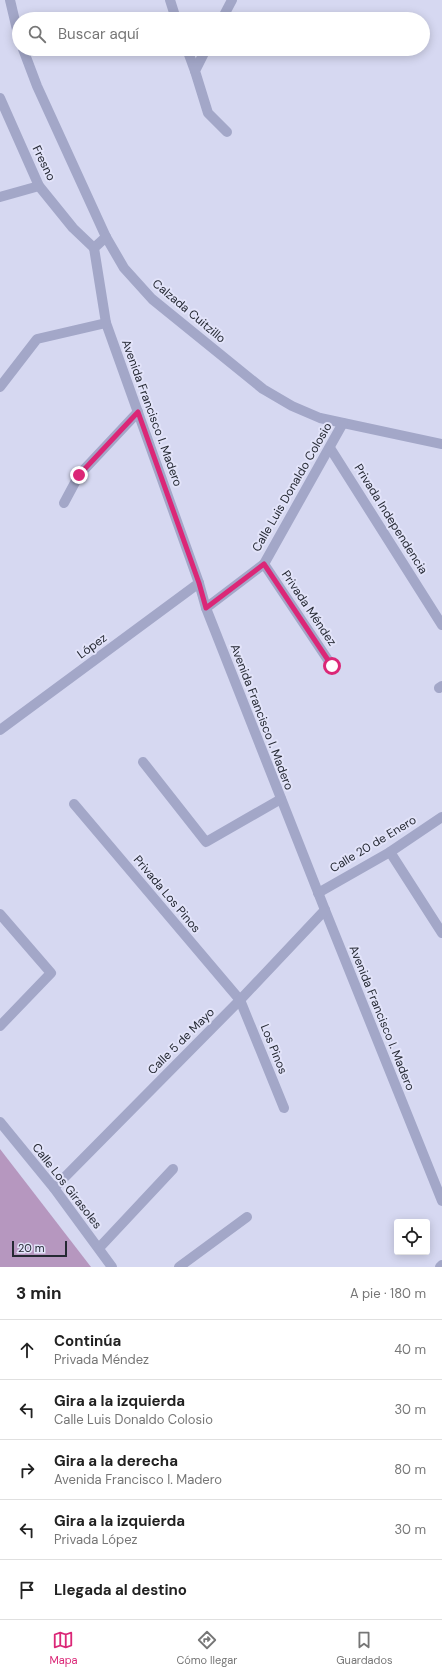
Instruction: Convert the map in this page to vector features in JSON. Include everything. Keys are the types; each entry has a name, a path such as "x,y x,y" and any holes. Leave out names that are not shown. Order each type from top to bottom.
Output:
{"street":[{"path":"10,0 13,12"},
{"path":"170,0 174,12"},
{"path":"226,12 232,0"},
{"name":"Calzada Cuitzillo","path":"26,56 37,86 106,237 124,268 152,299 262,389 292,406 320,418 442,444"},
{"path":"190,56 208,112 227,132"},
{"path":"195,71 202,56"},
{"name":"Fresno","path":"0,98 39,186 73,228 94,248"},
{"path":"0,197 39,186"},
{"path":"94,248 106,237"},
{"name":"Avenida Francisco I. Madero","path":"94,248 106,323 199,583 206,608 442,1201"},
{"path":"0,387 37,339 106,323"},
{"path":"64,503 79,475 138,412"},
{"name":"Calle Luis Donaldo Colosio","path":"206,608 264,564 343,423"},
{"name":"Privada Independencia","path":"330,448 442,625"},
{"name":"Privada Méndez","path":"264,564 332,666"},
{"name":"López","path":"0,730 199,583"},
{"path":"143,762 206,842 281,799"},
{"name":"Privada Los Pinos","path":"74,804 240,1000"},
{"name":"Calle 20 de Enero","path":"318,892 390,852 442,817"},
{"path":"390,852 442,933"},
{"name":"Calle 5 de Mayo","path":"54,1188 240,1000 325,910"},
{"path":"0,914 51,973 0,1026"},
{"name":"Los Pinos","path":"240,1000 284,1108"},
{"name":"Calle Los Girasoles","path":"0,1122 54,1188 112,1267"},
{"path":"99,1248 173,1169"},
{"path":"179,1267 247,1217"}],"shaded area":[{"path":"0,1149 91,1267 0,1267"}],"route":[{"path":"79,475 138,412 199,583 206,608 264,564 332,666"}]}
